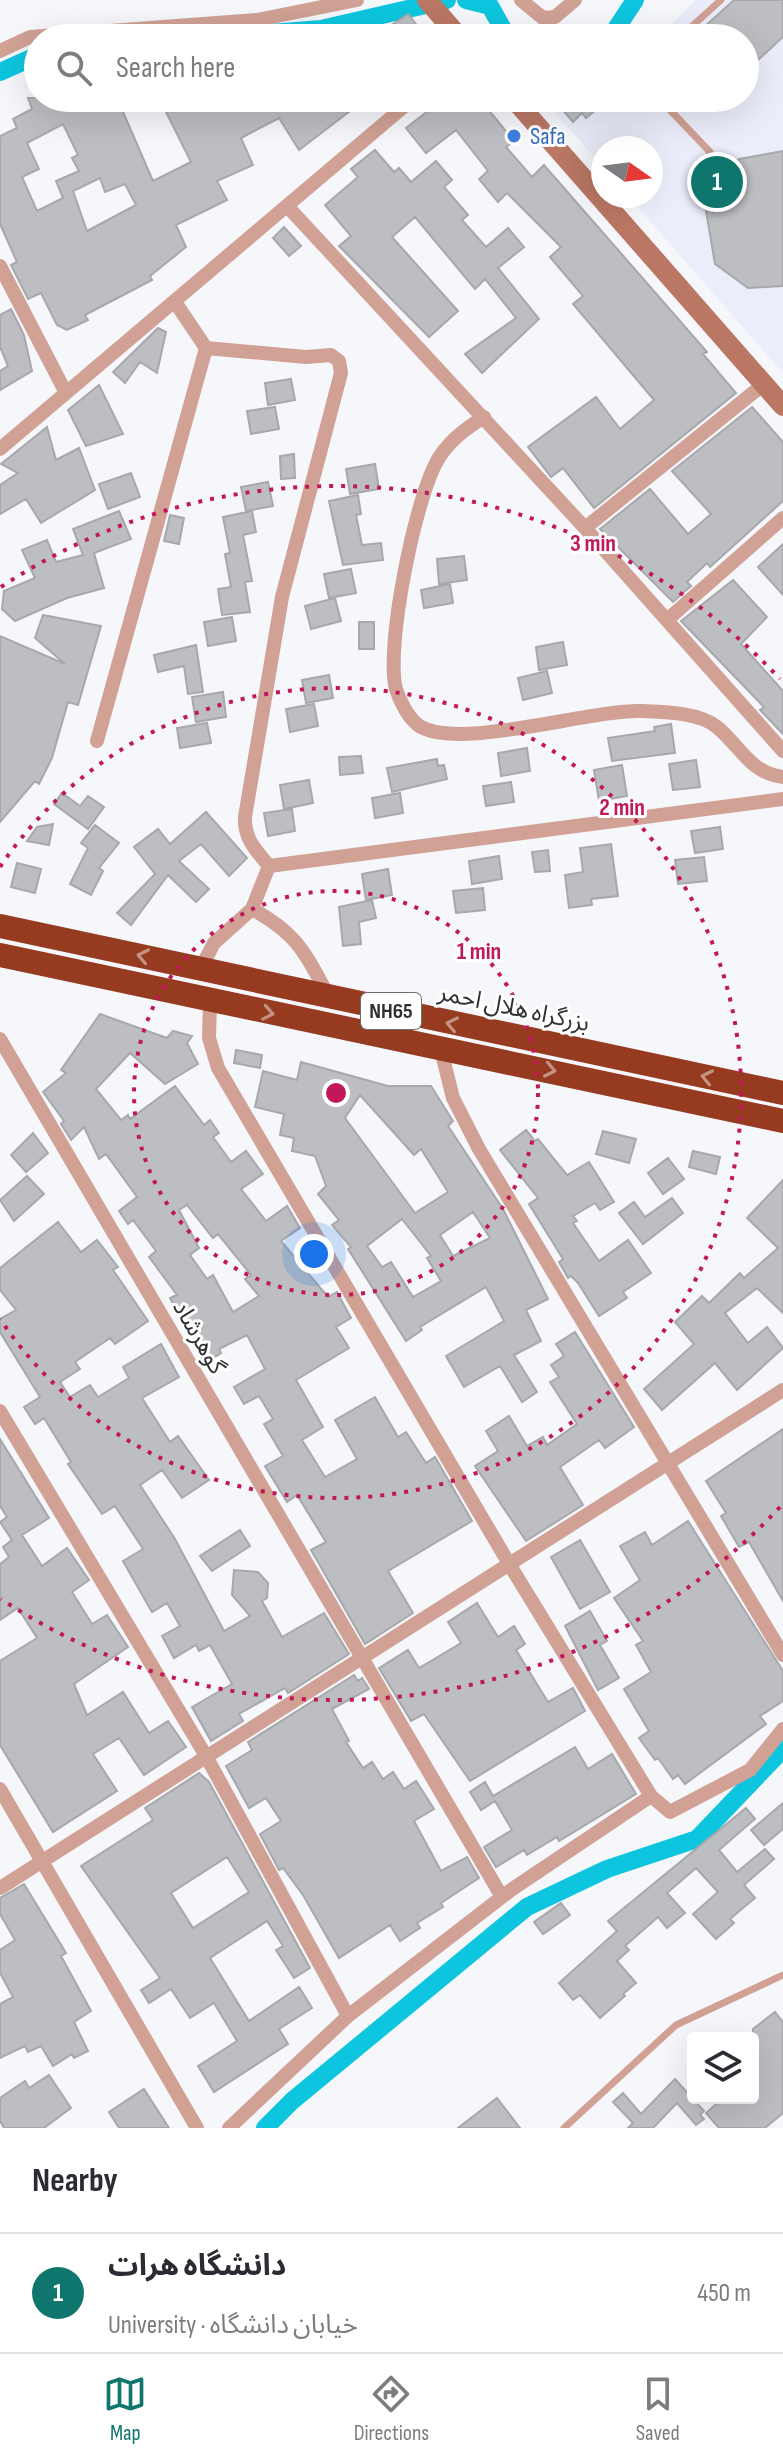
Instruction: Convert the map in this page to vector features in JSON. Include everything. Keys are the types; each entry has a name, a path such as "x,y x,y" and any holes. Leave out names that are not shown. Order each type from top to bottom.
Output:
{"highway":[{"name":"بزرگراه هلال احمر","path":"0,926 783,1093"},
{"name":"NH65","path":"0,955 783,1121"}],"street":[{"path":"204,24 257,20 357,0"},
{"path":"521,0 543,18 555,17 575,0"},
{"path":"432,7 447,24"},
{"path":"0,51 24,40"},
{"path":"0,449 398,112"},
{"path":"525,112 783,406"},
{"path":"288,207 484,417 783,751"},
{"path":"0,266 66,393"},
{"path":"97,741 206,348 175,302"},
{"path":"206,348 306,357 331,355 339,361 341,373 282,597 245,817 244,830 249,841 269,866"},
{"path":"585,528 764,384"},
{"path":"484,417 459,433 436,461 426,487 395,618 396,688 407,713 420,727 444,733 473,733 638,711 693,716 716,726 745,760 771,775 783,777"},
{"path":"667,620 783,518"},
{"path":"269,866 783,799"},
{"path":"201,968 214,943 252,909 269,866"},
{"path":"252,909 282,926 302,947 329,997"},
{"path":"210,1001 209,1038 218,1068 508,1562 651,1796 670,1812 750,1770 783,1729"},
{"name":"گوهرشاد","path":"0,1039 502,1897"},
{"path":"440,1046 453,1098 479,1149 783,1655"},
{"path":"0,1888 508,1562 783,1390"},
{"path":"0,1411 206,1756 348,2016"},
{"path":"0,1789 197,2128"},
{"path":"229,2128 348,2016 502,1897 651,1796"}],"lane":[{"path":"694,24 721,0"},
{"path":"672,112 710,152"},
{"path":"564,2128 676,2025 783,1975"}],"shaded area":[{"path":"695,0 783,0 783,373 639,208 663,208 663,136 591,136 591,153 554,112 759,112 759,24 672,24"}],"building":[{"path":"734,0 783,0 783,37 759,59 759,24 707,24"},
{"path":"408,14 416,24 393,24"},
{"path":"26,112 123,112 153,181 191,162 166,112 349,112 299,150 279,118 241,138 253,165 217,181 227,200 176,225 186,247 150,276 152,280 85,315 88,320 67,330 57,325 41,293 28,299 11,265 17,262 0,224 0,136 17,128 13,119","holes":["63,124 78,155 72,158 79,171 56,181 63,198 37,211 22,177 39,169 27,143","100,178 105,192 125,184 136,205 87,231 73,191"]},
{"path":"427,112 490,112 514,141 506,147 532,177 544,165 707,352 703,354 736,393 594,508 563,468 551,477 528,447 596,397 620,429 654,400 573,304 583,296 550,257 561,247 507,193 498,202 479,179 488,171 456,130 426,153 406,128"},
{"path":"565,112 593,112 586,118 582,113 573,122"},
{"path":"375,150 394,172 399,168 411,182 436,161 452,180 444,187 468,215 462,220 486,247 508,228 524,247 498,268 539,319 482,373 465,354 516,318 485,279 475,289 415,217 392,237 458,311 429,337 339,246 351,236 325,205 358,177 351,169"},
{"path":"783,151 783,286 748,288 715,264 704,199 739,159"},
{"path":"284,227 301,246 289,256 273,238"},
{"path":"11,309 24,335 32,371 0,390 0,371 8,366 0,347 0,315"},
{"path":"158,328 166,332 157,373 140,362 125,383 113,372"},
{"path":"291,379 295,400 268,405 265,383"},
{"path":"99,385 123,434 86,446 68,410"},
{"path":"275,407 279,429 251,434 247,411"},
{"path":"752,407 783,442 783,501 710,567 707,563 687,582 691,586 673,602 600,529 650,489 688,534 711,514 672,471"},
{"path":"47,427 56,460 79,448 95,490 41,523 26,499 0,514 0,485 18,473 1,464"},
{"path":"294,454 295,478 281,479 280,456"},
{"path":"375,464 379,489 350,494 346,469"},
{"path":"131,473 140,497 108,509 99,484"},
{"path":"268,482 273,506 246,511 241,487"},
{"path":"358,495 361,514 356,515 362,545 381,543 383,560 343,565 329,501"},
{"path":"119,511 131,539 94,553 104,588 67,598 15,621 2,609 4,591 35,578 22,550 47,540 56,562 83,555 73,529"},
{"path":"252,511 256,532 243,535 252,581 245,582 250,612 222,615 218,589 231,587 225,554 230,553 223,517"},
{"path":"170,515 184,518 179,544 164,541"},
{"path":"783,544 783,595 758,567"},
{"path":"464,556 467,580 439,584 437,559"},
{"path":"351,569 356,593 329,598 324,574"},
{"path":"733,580 767,617 741,644 783,691 783,734 760,710 764,707 681,621"},
{"path":"450,584 453,603 424,608 421,590"},
{"path":"335,598 341,621 311,629 305,606"},
{"path":"43,615 101,626 78,705 68,702 52,758 39,784 35,781 0,822 0,636 65,664 35,638"},
{"path":"232,617 236,641 208,646 204,622"},
{"path":"359,622 374,622 374,649 359,649"},
{"path":"563,642 567,665 539,670 536,647"},
{"path":"196,645 203,692 188,694 184,666 158,672 154,655"},
{"path":"547,671 552,693 523,700 518,678"},
{"path":"329,675 333,698 306,703 302,680"},
{"path":"223,692 226,717 196,722 192,697"},
{"path":"314,704 318,726 290,732 286,709"},
{"path":"207,723 211,743 180,748 177,728"},
{"path":"671,724 675,753 612,761 608,738 655,731 654,727"},
{"path":"527,748 530,771 501,776 498,753"},
{"path":"361,756 363,773 340,775 339,757"},
{"path":"437,759 438,766 444,765 447,779 392,792 387,768"},
{"path":"696,760 700,787 673,790 669,764"},
{"path":"622,765 627,796 599,801 594,770"},
{"path":"309,780 313,803 284,809 280,785"},
{"path":"511,782 514,802 486,806 483,786"},
{"path":"62,793 80,806 88,796 104,807 88,829 54,804"},
{"path":"400,793 403,813 375,818 372,798"},
{"path":"292,809 295,831 268,836 264,813"},
{"path":"206,812 247,858 229,876 201,844 179,861 209,889 196,902 168,875 131,925 117,913 155,874 134,847 158,829 170,844"},
{"path":"53,824 49,845 27,841 37,827"},
{"path":"95,825 119,843 99,868 103,871 91,895 70,884 88,848 81,843"},
{"path":"720,827 723,849 695,853 691,831"},
{"path":"611,844 618,896 591,899 592,905 569,908 565,875 583,872 580,848"},
{"path":"548,850 550,871 535,872 532,852"},
{"path":"499,856 502,879 472,884 469,861"},
{"path":"704,857 707,881 678,884 675,860"},
{"path":"17,863 41,869 35,893 11,887"},
{"path":"388,869 392,895 366,900 362,874"},
{"path":"483,888 485,910 456,913 453,891"},
{"path":"372,900 376,918 359,922 361,944 343,946 339,907"},
{"path":"100,1014 167,1038 173,1031 192,1036 187,1043 198,1064 165,1084 130,1053 96,1089 121,1120 128,1115 130,1119 175,1086 204,1125 210,1120 219,1133 213,1137 231,1162 246,1151 263,1174 241,1189 266,1221 287,1206 300,1228 281,1241 328,1297 337,1292 351,1318 336,1327 349,1348 296,1380 323,1427 302,1440 325,1477 357,1459 335,1420 375,1397 398,1437 406,1432 426,1463 435,1457 472,1521 388,1571 413,1613 365,1644 311,1550 326,1542 297,1495 287,1502 265,1466 283,1456 264,1424 273,1419 259,1396 244,1404 234,1387 265,1369 247,1335 219,1349 221,1353 206,1362 170,1298 177,1295 149,1257 156,1251 133,1220 128,1224 119,1211 137,1197 106,1154 99,1159 84,1127 71,1140 61,1124 64,1121 43,1092 66,1073 61,1070","holes":["187,1205 213,1238 218,1234 251,1275 245,1279 259,1296 233,1312 213,1275 207,1279 190,1255 199,1248 179,1210"]},
{"path":"236,1050 262,1055 260,1068 234,1063"},
{"path":"301,1062 388,1086 431,1086 453,1121 448,1126 503,1209 548,1299 526,1310 541,1341 514,1355 537,1392 522,1402 500,1366 464,1387 446,1356 504,1321 486,1287 420,1327 422,1330 406,1341 348,1249 351,1247 332,1225 339,1220 318,1194 326,1186 315,1156 292,1151 294,1138 280,1135 284,1114 255,1107 263,1071 297,1080","holes":["360,1095 414,1155 421,1149 448,1192 415,1213 345,1118","473,1212 490,1238 453,1256 440,1235","402,1219 431,1256 427,1258 441,1281 413,1297 391,1262 382,1267 367,1246"]},
{"path":"526,1130 535,1141 538,1139 567,1175 589,1162 614,1202 600,1210 595,1203 573,1216 577,1221 573,1223 599,1261 628,1240 651,1273 623,1292 627,1298 599,1316 578,1283 571,1276 568,1278 559,1262 563,1259 529,1204 538,1198 500,1150"},
{"path":"603,1131 636,1139 629,1163 596,1154"},
{"path":"33,1133 48,1153 26,1172 11,1155"},
{"path":"693,1151 720,1157 716,1174 689,1167"},
{"path":"668,1158 684,1179 663,1194 648,1173"},
{"path":"27,1176 44,1194 14,1221 0,1200"},
{"path":"783,1180 783,1313 757,1288 725,1313 748,1343 767,1327 783,1348 737,1390 715,1363 662,1410 644,1389 694,1344 675,1322 702,1296 709,1303 740,1273 744,1278 778,1248 747,1218"},
{"path":"672,1198 683,1213 643,1244 619,1213 634,1202 645,1217"},
{"path":"58,1222 81,1252 97,1240 118,1267 113,1270 148,1321 115,1344 110,1338 75,1362 80,1369 60,1382 70,1397 90,1385 98,1397 129,1378 123,1367 161,1344 179,1377 142,1398 170,1442 178,1436 209,1480 182,1498 162,1470 140,1485 175,1539 224,1631 250,1616 232,1595 234,1570 258,1572 268,1583 267,1598 262,1601 282,1637 324,1613 349,1654 288,1693 285,1688 239,1714 243,1721 211,1741 192,1707 232,1684 210,1645 199,1651 196,1645 174,1658 162,1636 180,1626 167,1603 152,1612 123,1561 143,1549 115,1506 102,1514 68,1464 71,1462 44,1418 35,1424 24,1407 40,1397 0,1332 0,1319 16,1310 0,1290 0,1268"},
{"path":"575,1332 634,1427 605,1448 599,1440 560,1467 583,1505 526,1541 475,1466 498,1451 486,1431 509,1416 527,1446 543,1437 547,1445 577,1424 550,1382 559,1377 551,1365 564,1356 556,1344"},
{"path":"783,1429 783,1601 749,1542 739,1547 721,1516 726,1513 706,1481"},
{"path":"0,1439 49,1518 22,1535 42,1566 67,1548 89,1580 72,1592 92,1624 107,1615 128,1647 74,1684 87,1715 123,1692 149,1733 168,1721 186,1747 144,1775 119,1738 93,1754 117,1791 53,1832 0,1745 0,1661 37,1638 18,1608 0,1620 0,1564 9,1557 3,1547 12,1540 0,1522 7,1517 0,1506"},
{"path":"688,1521 783,1671 783,1701 760,1716 766,1724 685,1784 678,1775 673,1779 639,1738 649,1731 624,1689 651,1672 636,1645 643,1641 614,1598 640,1580 620,1546 645,1532 652,1545"},
{"path":"240,1530 250,1546 212,1571 200,1556"},
{"path":"580,1540 610,1592 580,1609 551,1557"},
{"path":"477,1603 498,1637 514,1626 525,1644 516,1650 548,1702 573,1688 585,1711 470,1781 424,1714 411,1721 379,1668 408,1650 419,1668 461,1643 448,1622"},
{"path":"590,1611 607,1641 600,1645 619,1678 598,1690 565,1626"},
{"path":"354,1675 358,1681 362,1678 369,1689 332,1709 349,1741 346,1742 363,1768 372,1762 383,1779 393,1772 404,1789 416,1781 434,1809 414,1821 441,1871 467,1857 479,1878 441,1903 443,1907 417,1923 420,1928 400,1941 390,1925 339,1958 303,1895 283,1868 279,1870 260,1834 281,1821 266,1798 249,1808 226,1766 252,1750 248,1742"},
{"path":"575,1747 588,1769 612,1754 636,1794 559,1841 557,1837 527,1855 524,1850 496,1867 484,1847 512,1830 495,1801 481,1810 470,1792 485,1782 493,1796"},
{"path":"199,1773 209,1782 310,1968 294,1978 276,1950 283,1946 267,1921 210,1958 249,2021 299,1987 312,2008 279,2029 288,2044 214,2092 198,2066 237,2041 214,2003 190,2018 171,1989 149,2003 141,1990 160,1978 81,1866 153,1820 145,1808","holes":["227,1857 249,1892 193,1928 171,1893"]},
{"path":"783,1803 783,1829 764,1845 751,1830"},
{"path":"746,1808 755,1819 719,1850 737,1872 765,1849 774,1859 744,1885 755,1898 730,1919 734,1923 716,1939 693,1914 718,1892 696,1868 667,1893 685,1913 667,1928 658,1917 625,1946 629,1950 617,1961 636,1983 623,1994 625,1996 600,2018 580,1995 573,2000 559,1983 617,1931 608,1921"},
{"path":"24,1884 66,1953 61,1956 91,2011 74,2022 88,2051 74,2058 72,2054 53,2066 41,2046 28,2052 25,2046 0,2058 0,2004 13,1997 0,1973 0,1950 15,1940 0,1914 0,1898"},
{"path":"561,1903 570,1915 543,1934 534,1922"},
{"path":"775,2012 783,2022 783,2113 765,2128 719,2128 706,2113 716,2104 759,2104 759,2032 753,2032"},
{"path":"49,2075 71,2108 44,2128 4,2128 0,2121 0,2098 25,2081 29,2088"},
{"path":"675,2079 687,2092 687,2104 698,2104 704,2111 700,2115 704,2119 696,2125 677,2103 653,2128 628,2128 633,2123 613,2102 623,2093 641,2114"},
{"path":"144,2089 169,2128 119,2128 109,2112"},
{"path":"497,2098 520,2128 458,2128"}],"waterway":[{"path":"343,24 447,0"},
{"path":"466,0 490,6 500,24"},
{"path":"619,24 635,0"},
{"path":"0,72 24,61"},
{"path":"265,2128 292,2101 527,1907 607,1869 697,1839 783,1749"}],"place":[{"name":"Safa","path":"514,136"},
{"name":"دانشگاه هرات","path":"717,182"}]}
